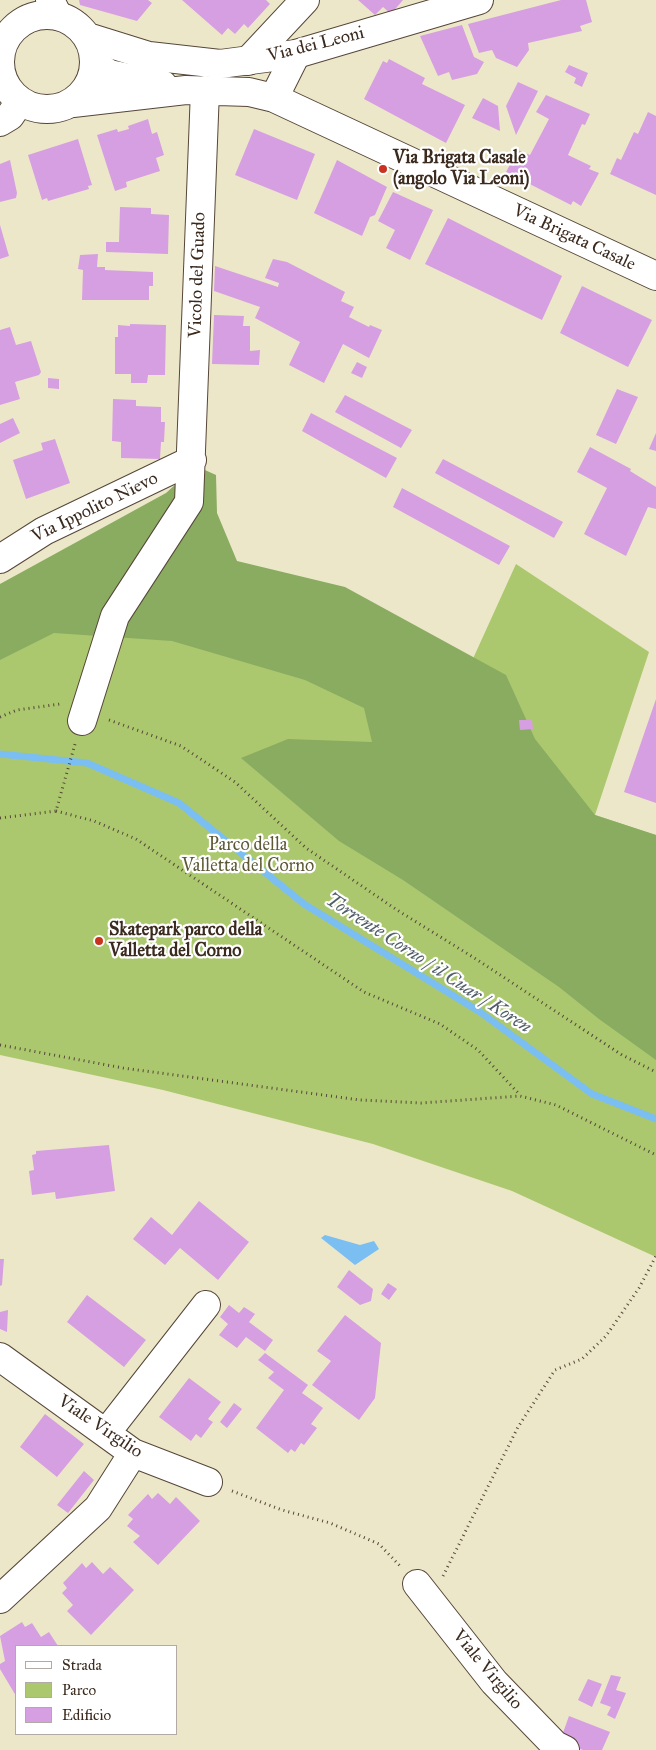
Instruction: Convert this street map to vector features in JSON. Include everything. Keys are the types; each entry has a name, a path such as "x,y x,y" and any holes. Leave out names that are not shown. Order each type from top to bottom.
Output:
{"street":[{"path":"248,61 305,0"},
{"name":"Via dei Leoni","path":"95,64 106,58 150,56 220,64 296,54 479,0"},
{"path":"0,122 10,116 9,99 0,70 1,52 28,14 75,24 88,37 94,50 95,64 92,80 84,93 72,103"},
{"name":"Via dei Leoni","path":"88,37 150,56"},
{"path":"274,98 296,54"},
{"name":"Via Brigata Casale","path":"95,64 109,74 196,90"},
{"name":"Via Brigata Casale","path":"9,99 36,109 55,110 72,103 196,90 249,92 274,98 656,276"},
{"name":"Vicolo del Guado","path":"83,716 116,616 189,502 192,460 196,90"},
{"name":"Via Ippolito Nievo","path":"0,559 44,531 192,460"},
{"path":"106,1433 206,1305"},
{"name":"Viale Virgilio","path":"0,1357 133,1452 208,1482"},
{"path":"0,1599 98,1508 133,1452"},
{"name":"Viale Virgilio","path":"424,1592 494,1682 557,1748"}],"path":[{"path":"0,717 17,710 61,704 83,716 181,746 235,782 314,854 397,910 476,959 622,1055 656,1072"},
{"path":"56,811 59,793 83,716"},
{"path":"0,818 56,811 94,822 136,840 307,951 364,992 440,1024 478,1050 520,1096"},
{"path":"0,1046 123,1068 360,1100 421,1103 520,1096 556,1105 656,1155"},
{"path":"208,1482 282,1510 330,1523 379,1544 424,1592 518,1427 555,1370 582,1359 606,1336 639,1288 656,1256"}],"green space":[{"path":"196,466 216,475 217,513 237,561 345,587 506,675 535,739 595,815 656,835 656,1060 599,1019 559,987 403,880 339,841 241,758 288,739 372,742 364,708 305,680 172,641 54,633 0,660 0,584 166,493"},
{"name":"Parco della Valletta del Corno","path":"156,533 461,685 516,564 649,652 595,815 656,835 656,1257 512,1191 373,1144 163,1090 0,1055 0,584"}],"water":[{"path":"325,1235 360,1245 374,1241 379,1249 355,1265 321,1238"}],"building":[{"path":"79,0 148,0 152,3 137,21 80,5"},
{"path":"182,0 266,0 270,4 248,28 244,24 235,34 228,28 222,35"},
{"path":"358,0 403,0 391,14 383,7 375,15"},
{"path":"561,0 586,0 592,22 580,26 582,31 528,43 529,50 517,67 496,58 492,50 479,53 468,24"},
{"path":"462,25 474,57 484,62 477,74 452,80 449,72 438,76 420,36"},
{"path":"389,59 425,78 422,84 465,105 446,143 364,99 383,61 387,63"},
{"path":"569,65 588,73 582,87 574,83 576,78 565,72"},
{"path":"518,82 538,91 516,135 506,106"},
{"path":"546,95 590,114 585,125 582,124 568,155 591,166 589,169 599,173 581,206 573,201 571,205 506,172 518,150 530,155 549,119 536,112"},
{"path":"483,98 498,106 500,131 472,118"},
{"path":"648,112 656,116 656,195 610,174 617,158 621,160 634,132 638,134"},
{"path":"148,119 152,134 157,132 164,155 156,158 160,171 126,182 127,187 115,191 97,135 117,129 118,132 129,129 128,126"},
{"path":"254,129 315,154 297,200 235,175"},
{"path":"78,139 92,185 88,186 89,189 48,201 47,198 42,200 28,155"},
{"path":"10,160 17,193 16,198 0,202 0,164"},
{"path":"337,160 387,187 375,215 370,217 362,236 314,213"},
{"path":"393,192 433,210 410,260 386,248 395,230 378,221"},
{"path":"120,207 151,208 151,214 169,215 168,254 106,252 106,242 119,242"},
{"path":"448,218 562,276 542,320 425,264"},
{"path":"0,225 9,256 0,259"},
{"path":"98,254 97,267 105,267 105,270 153,272 153,286 149,286 149,300 82,300 83,270 78,269 80,255"},
{"path":"273,259 287,262 345,292 341,301 354,307 349,317 369,327 370,325 382,330 369,358 343,344 324,383 289,365 300,342 255,318 260,307 214,291 215,266 278,287 279,283 265,278"},
{"path":"582,286 652,320 628,367 560,333"},
{"path":"214,315 244,316 243,326 250,326 250,351 260,350 259,365 212,364"},
{"path":"130,324 166,325 165,375 148,375 147,383 131,383 131,374 115,374 115,337 118,337 118,325 130,326"},
{"path":"10,327 16,345 31,341 41,372 39,375 15,382 20,399 0,405 0,330"},
{"path":"357,362 367,367 362,378 351,373"},
{"path":"48,378 59,379 59,389 48,388"},
{"path":"617,389 638,397 616,444 596,435"},
{"path":"345,395 412,430 401,448 335,412"},
{"path":"113,399 136,400 136,406 161,407 161,422 165,422 164,442 161,442 160,459 121,458 121,442 112,441"},
{"path":"311,413 397,458 386,478 302,431"},
{"path":"13,418 20,433 0,443 0,424"},
{"path":"656,433 656,451 649,449"},
{"path":"55,439 70,483 26,499 13,460 43,450 41,443"},
{"path":"590,447 631,469 630,471 656,487 656,509 648,507 626,556 584,534 607,488 577,472"},
{"path":"443,459 563,522 554,538 435,473"},
{"path":"402,488 510,546 499,565 393,507"},
{"path":"656,699 656,803 624,792"},
{"path":"519,720 532,720 533,729 520,730"},
{"path":"109,1145 115,1191 56,1199 55,1192 32,1195 29,1171 34,1170 32,1155 36,1154 36,1151"},
{"path":"199,1201 249,1242 218,1280 180,1248 165,1265 133,1239 151,1217 172,1235"},
{"path":"0,1259 4,1259 2,1285 0,1286"},
{"path":"349,1270 373,1289 371,1301 360,1305 337,1287"},
{"path":"388,1283 397,1289 389,1300 381,1294"},
{"path":"87,1295 146,1340 124,1367 67,1322"},
{"path":"229,1305 239,1313 244,1307 255,1314 249,1322 273,1340 265,1351 246,1337 237,1348 219,1335 228,1324 220,1317"},
{"path":"8,1310 7,1332 0,1329 0,1312"},
{"path":"345,1315 381,1343 375,1398 359,1420 312,1385 331,1361 317,1351"},
{"path":"265,1353 308,1385 302,1393 323,1408 311,1424 317,1428 304,1445 301,1443 295,1452 291,1449 288,1453 256,1428 284,1390 268,1378 274,1372 258,1360"},
{"path":"189,1378 221,1402 208,1419 213,1422 201,1438 196,1434 191,1441 159,1417"},
{"path":"234,1403 242,1409 227,1428 220,1422"},
{"path":"45,1414 84,1444 57,1477 20,1447"},
{"path":"84,1471 94,1480 68,1513 57,1505"},
{"path":"158,1493 170,1504 176,1497 200,1521 158,1565 133,1542 140,1536 127,1526 133,1519 128,1515 148,1494 152,1499"},
{"path":"92,1562 103,1574 110,1567 134,1590 91,1635 67,1611 73,1605 62,1593 67,1588 63,1583 82,1563 86,1568"},
{"path":"22,1622 25,1627 32,1623 41,1637 49,1632 57,1645 15,1645 15,1694 0,1669 0,1664 5,1661 0,1636"},
{"path":"611,1675 621,1677 616,1690 626,1693 615,1719 607,1715 611,1707 600,1703"},
{"path":"588,1679 602,1684 592,1707 578,1700"},
{"path":"569,1716 610,1732 602,1750 583,1750 560,1741"}],"waterway":[{"name":"Torrente Corno / il Cuar / Koren","path":"0,754 87,763 179,803 304,904 480,1012 592,1094 656,1119"}],"place":[{"name":"Via Brigata Casale (angolo Via Leoni)","path":"383,169"},
{"name":"Skatepark parco della Valletta del Corno","path":"99,941"}]}
